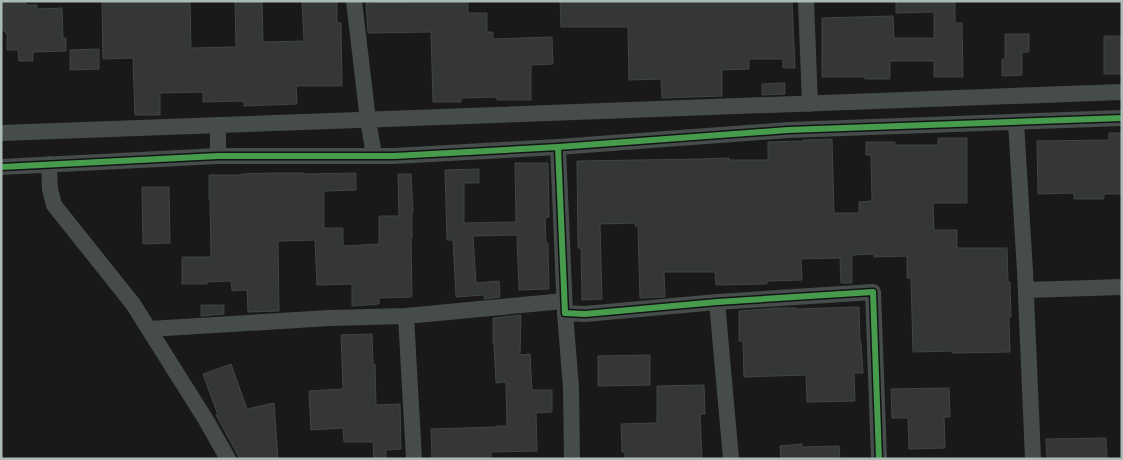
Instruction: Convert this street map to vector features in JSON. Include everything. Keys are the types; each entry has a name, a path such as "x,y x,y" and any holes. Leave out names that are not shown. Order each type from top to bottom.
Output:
{"street":[{"path":"354,1 374,155"},
{"path":"806,1 817,104 830,129"},
{"path":"1,133 1122,92"},
{"path":"1,167 218,156 394,156 558,147 788,130 1122,118"},
{"path":"1016,122 1026,290 1033,459"},
{"path":"218,125 218,156"},
{"path":"558,147 565,307 571,388 572,459"},
{"path":"49,164 50,189 54,205 133,304 206,420 228,459"},
{"path":"1026,290 1122,286"},
{"path":"149,329 565,307 585,314 717,302 873,292 879,459"},
{"path":"717,302 731,459"},
{"path":"406,316 414,459"}],"building":[{"path":"1,1 23,1 27,5 37,5 37,9 62,8 63,38 66,38 66,51 33,52 33,61 19,61 18,50 7,50 7,34 1,28"},
{"path":"102,1 190,1 191,48 236,47 235,1 262,1 263,42 304,41 302,1 337,1 337,23 341,23 342,86 296,86 297,104 244,106 244,101 203,102 203,92 160,93 160,115 135,115 133,58 103,59"},
{"path":"468,1 468,13 487,13 487,32 493,32 493,39 552,37 553,64 531,65 531,100 497,100 497,97 461,98 461,102 433,102 431,32 368,33 366,3"},
{"path":"560,1 792,1 795,68 783,68 783,59 749,59 749,69 722,70 722,96 662,98 661,79 629,80 628,27 561,27"},
{"path":"896,1 955,1 955,23 962,23 963,77 934,77 934,61 890,61 890,79 822,77 822,18 893,16 894,38 934,38 934,12 896,13"},
{"path":"1005,34 1029,34 1029,52 1022,52 1022,75 1002,76 1002,59 1005,59"},
{"path":"1104,36 1122,36 1122,74 1104,74"},
{"path":"99,49 99,69 70,70 70,50"},
{"path":"785,83 785,94 762,95 762,84"},
{"path":"1109,133 1122,133 1122,194 1104,194 1104,199 1074,199 1074,193 1038,194 1037,141 1109,140"},
{"path":"938,138 967,138 967,203 933,203 934,230 957,230 957,248 1007,248 1008,282 1010,282 1010,352 913,352 911,278 907,278 907,256 874,257 874,254 852,255 852,283 841,283 840,258 801,259 802,280 767,281 767,284 716,285 715,272 664,272 665,297 640,298 638,226 635,226 635,223 600,224 602,299 582,300 581,248 578,248 577,161 729,158 729,160 768,160 768,142 832,139 834,213 859,213 859,202 872,201 871,155 866,155 866,142 895,142 895,145 938,145"},
{"path":"515,163 548,163 549,217 545,218 546,243 548,243 549,289 519,290 517,235 473,236 476,283 499,281 500,297 484,299 484,295 456,297 453,240 447,240 445,170 479,169 479,183 464,183 464,223 516,222"},
{"path":"356,173 356,190 324,191 324,228 343,228 343,246 379,244 379,216 399,216 398,174 411,174 413,212 411,238 412,297 379,298 379,304 352,306 352,284 317,285 315,240 278,241 279,311 248,312 247,290 232,291 231,281 207,282 207,284 182,284 182,257 211,257 209,175"},
{"path":"142,187 169,187 170,243 143,244"},
{"path":"201,305 224,305 224,314 201,316"},
{"path":"859,307 863,373 854,373 855,401 807,402 806,375 744,377 743,341 739,341 739,311 777,308"},
{"path":"521,315 520,355 530,354 532,390 552,390 552,412 536,413 537,451 491,452 491,458 432,459 431,429 507,426 506,382 496,383 493,318"},
{"path":"372,334 376,405 400,404 401,449 386,450 386,459 374,459 373,442 344,442 343,428 311,430 309,391 343,389 341,335"},
{"path":"650,355 650,385 598,386 598,356"},
{"path":"231,364 247,409 274,403 278,459 240,459 216,415 218,415 203,374"},
{"path":"704,385 705,414 700,414 702,459 625,459 625,452 622,452 621,424 657,423 657,386"},
{"path":"949,388 950,417 944,417 945,448 909,449 908,418 892,418 891,389"},
{"path":"1106,438 1107,459 1047,459 1046,439"},
{"path":"802,444 802,447 839,446 840,459 781,459 780,446"}],"cycle path":[{"path":"1,167 218,156 394,156 558,147 788,130 1122,118"},
{"path":"558,147 565,313 585,314 717,302 873,292 879,459"}]}
